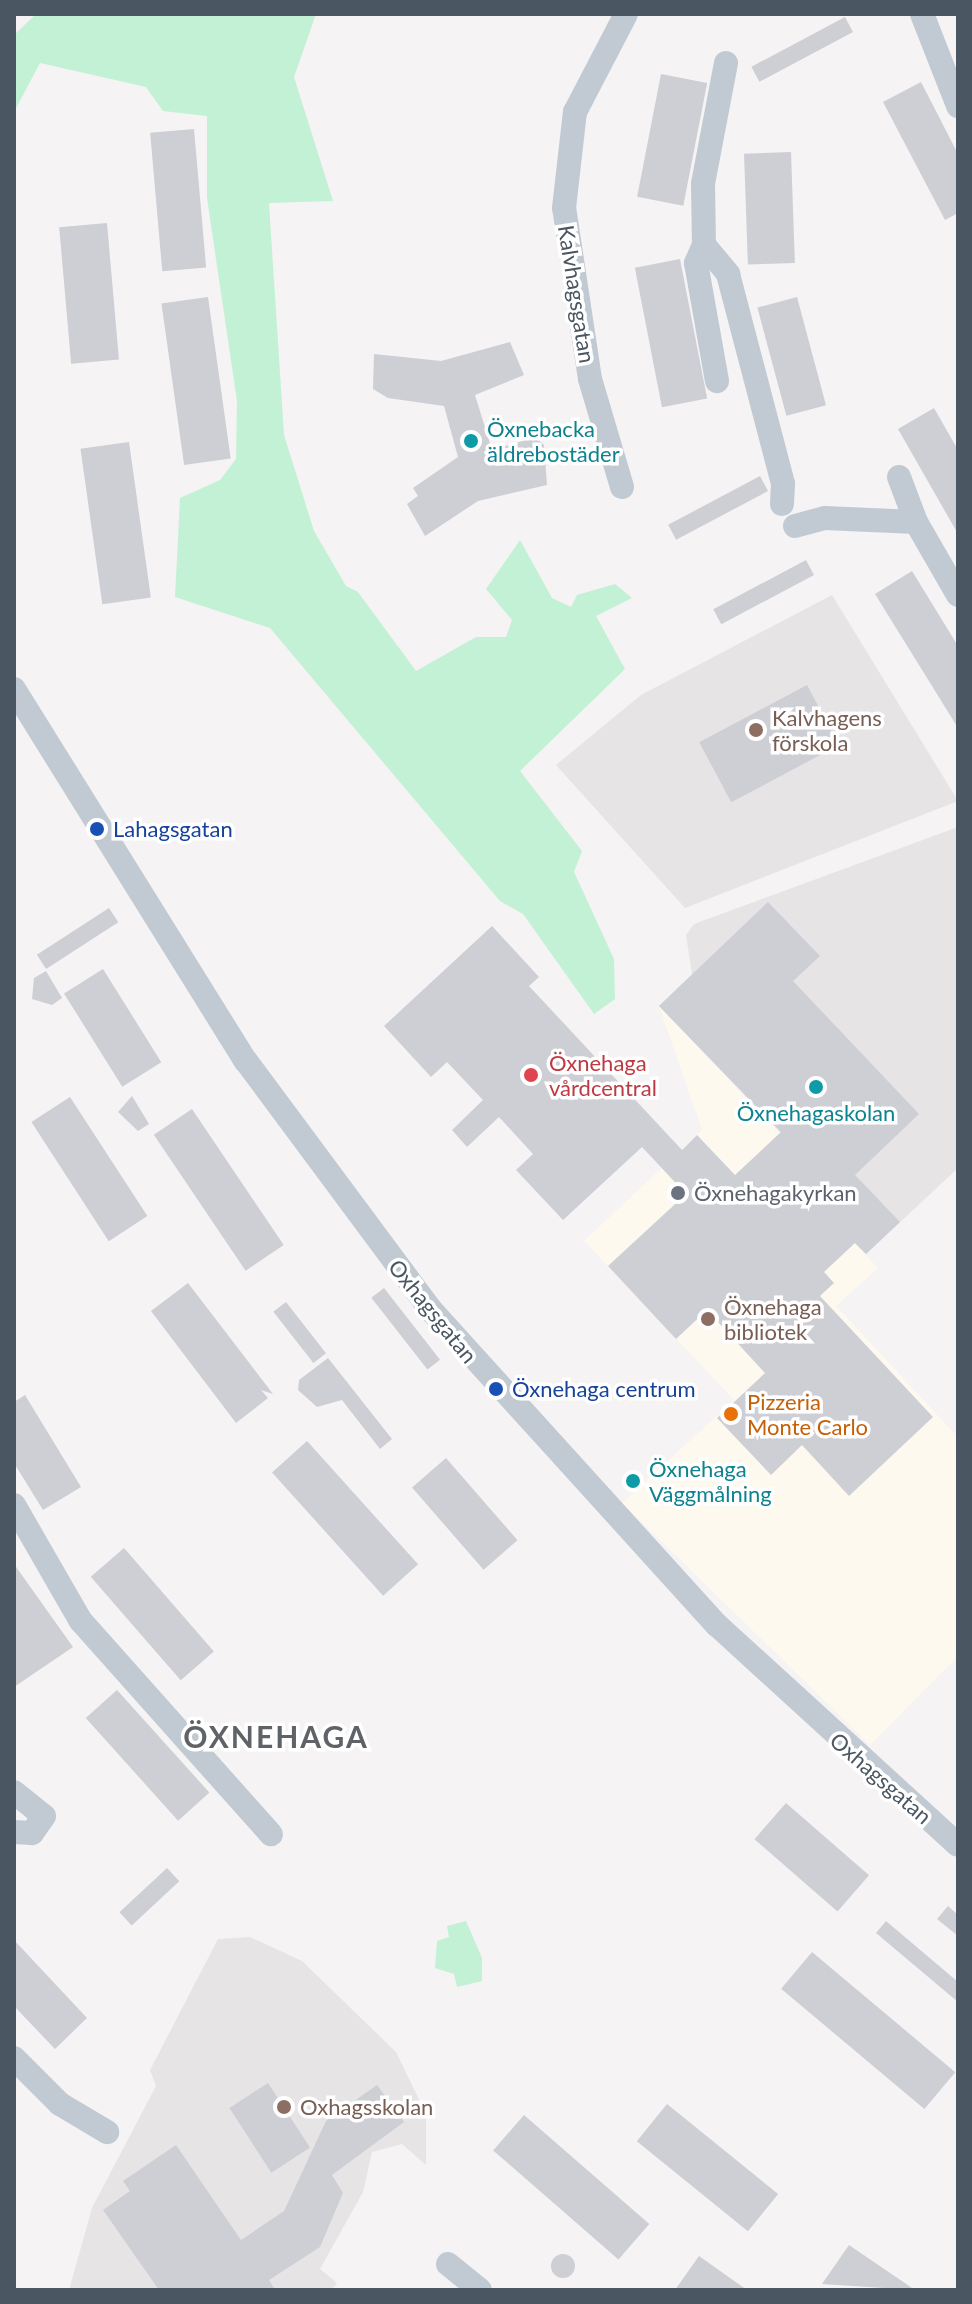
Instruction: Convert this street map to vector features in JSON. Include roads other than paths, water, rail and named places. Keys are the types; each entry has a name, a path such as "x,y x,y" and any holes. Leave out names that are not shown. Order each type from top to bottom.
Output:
{"street":[{"name":"Kalvhagsgatan","path":"622,487 590,379 564,208 575,112 626,14"},
{"path":"922,14 958,106"},
{"path":"717,381 696,263 704,245 703,184 726,63"},
{"path":"704,245 728,274 783,484 782,504"},
{"path":"899,477 916,522 958,595"},
{"path":"795,526 825,518 916,522"},
{"name":"Oxhagsgatan","path":"17,703 246,1061 432,1311 717,1625 958,1845"},
{"path":"14,1505 80,1620 271,1834"},
{"path":"14,1792 44,1816 32,1833 14,1832"},
{"path":"14,2058 60,2104 107,2132"},
{"path":"448,2264 480,2290"}],"place":[{"name":"Öxnebacka äldrebostäder","path":"471,441"},
{"name":"Kalvhagens förskola","path":"756,730"},
{"name":"Lahagsgatan","path":"97,829"},
{"name":"Öxnehaga vårdcentral","path":"531,1075"},
{"name":"Öxnehagaskolan","path":"816,1087"},
{"name":"Öxnehagakyrkan","path":"678,1193"},
{"name":"Öxnehaga bibliotek","path":"708,1319"},
{"name":"Öxnehaga centrum","path":"496,1389"},
{"name":"Pizzeria Monte Carlo","path":"731,1414"},
{"name":"Öxnehaga Väggmålning","path":"633,1481"},
{"name":"Oxhagsskolan","path":"284,2107"}],"district":[{"name":"ÖXNEHAGA","path":"276,1736"}]}
